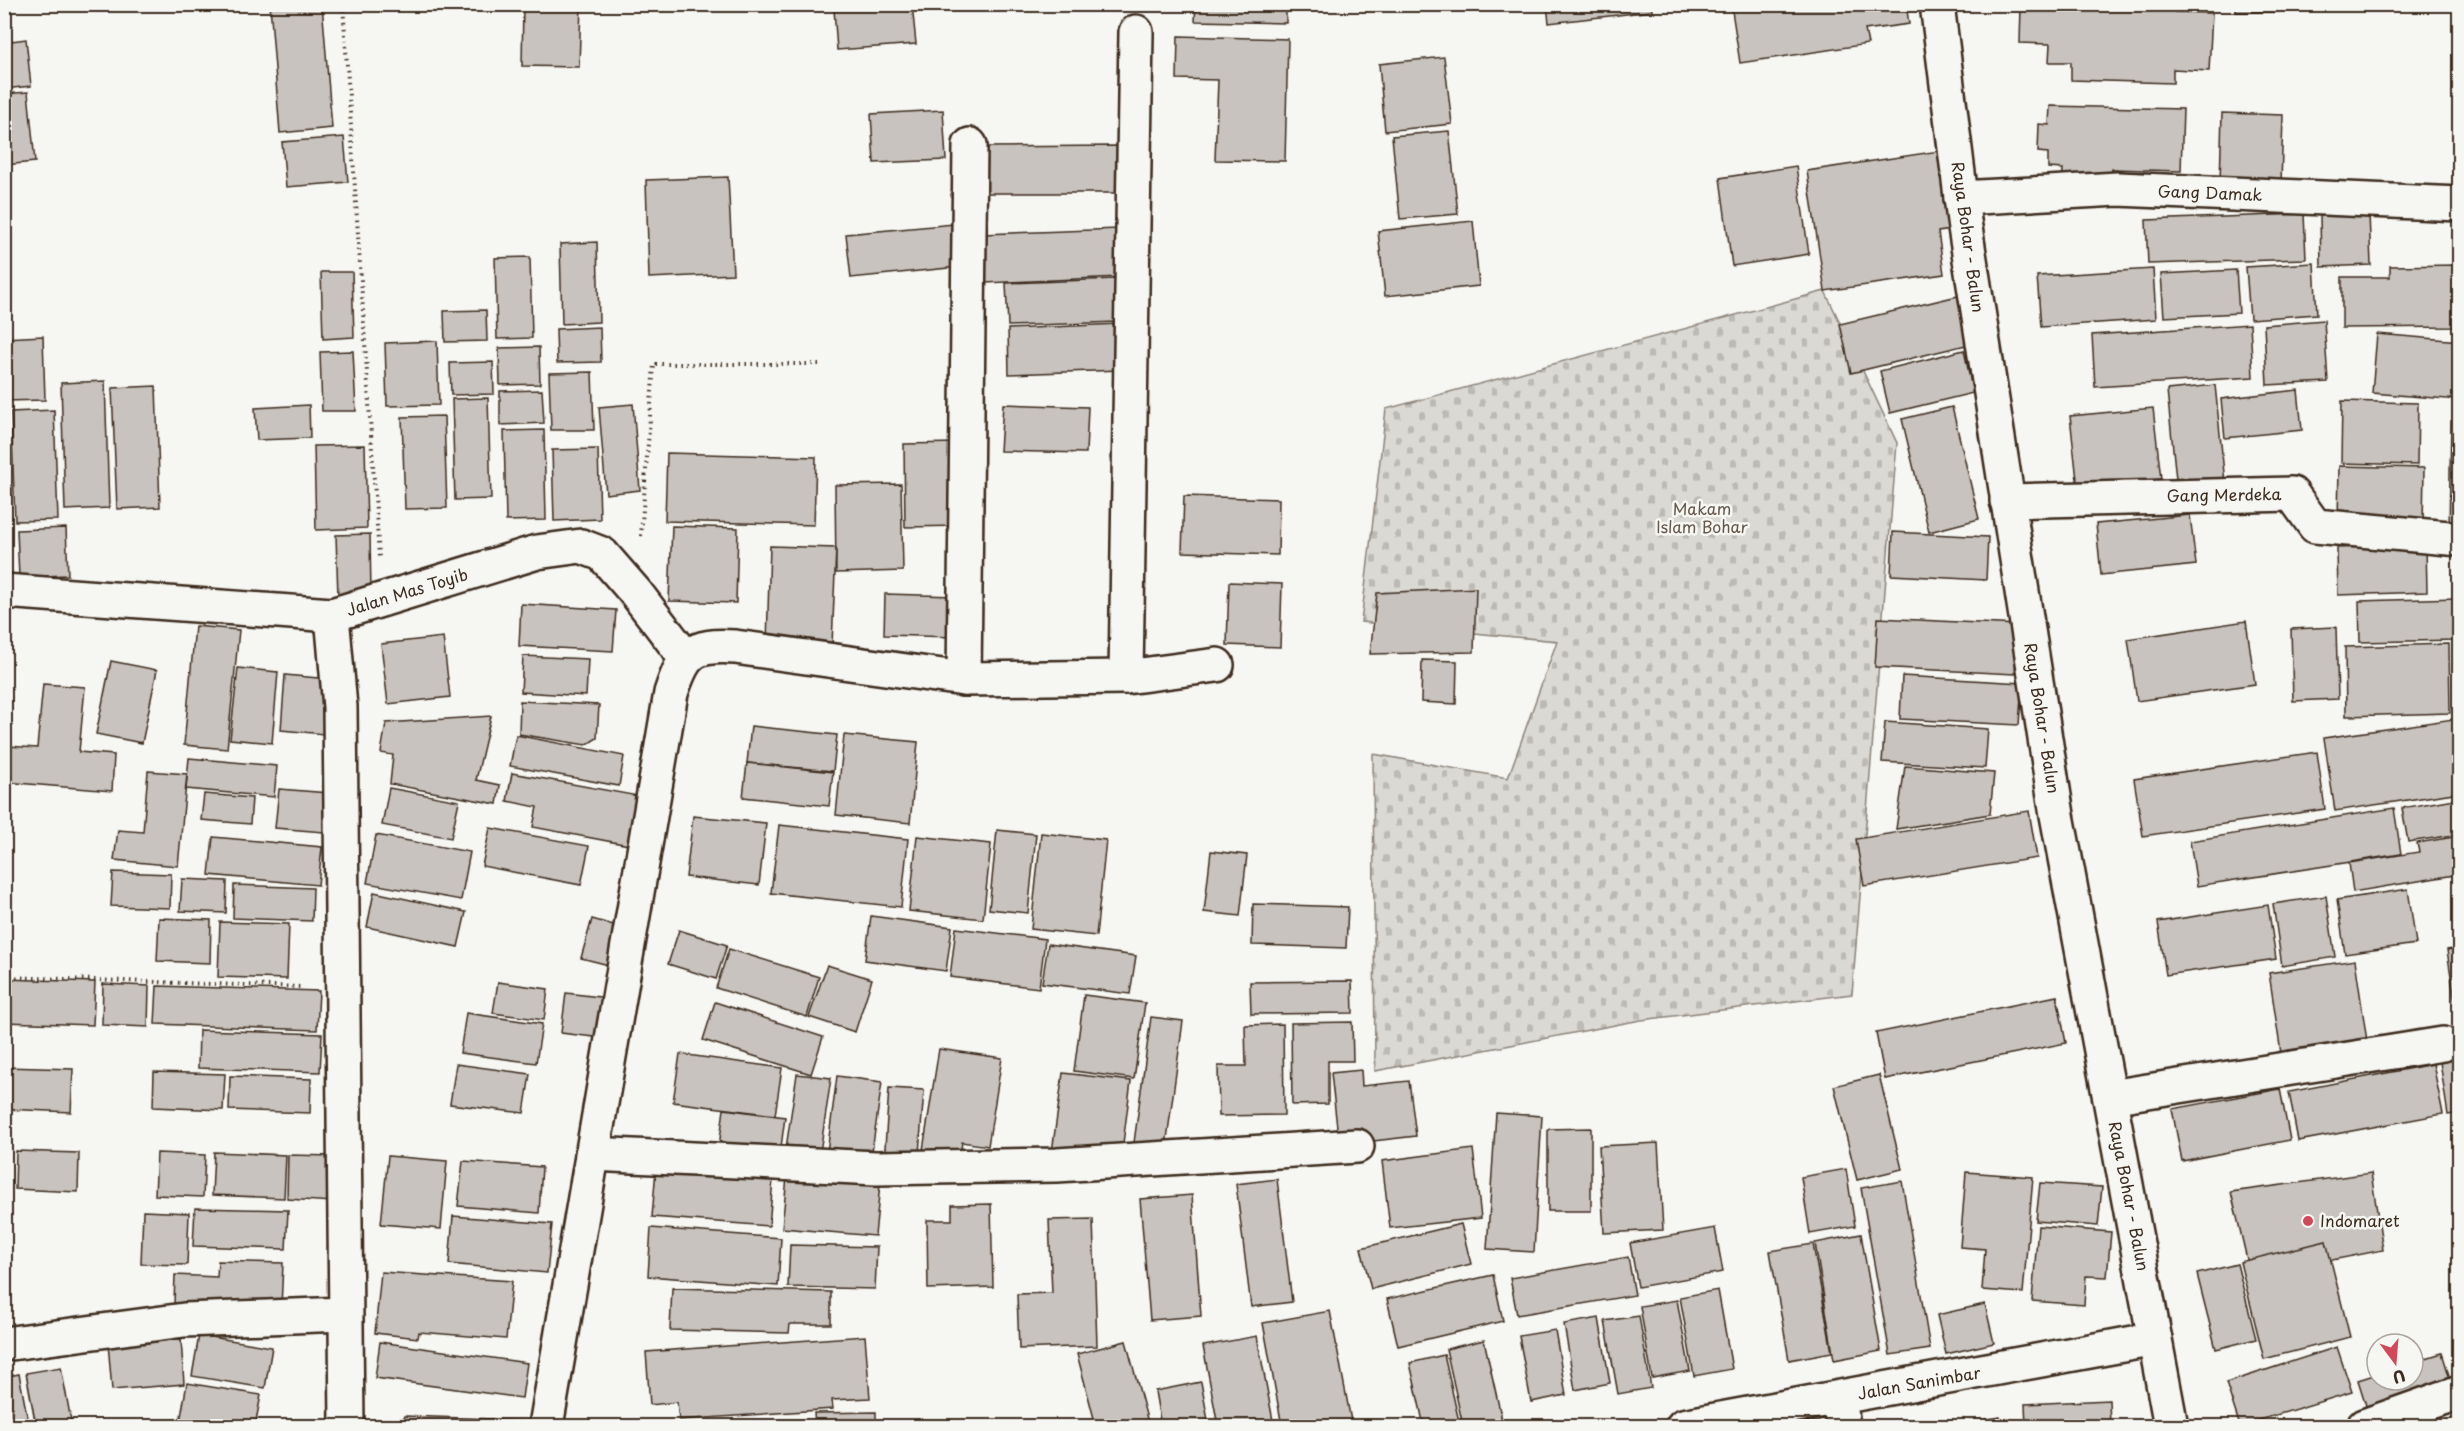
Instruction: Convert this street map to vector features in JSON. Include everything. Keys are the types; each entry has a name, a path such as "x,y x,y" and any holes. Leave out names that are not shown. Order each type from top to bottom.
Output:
{"street":[{"name":"Raya Bohar - Balun","path":"1937,4 1961,198 2057,815 2171,1426"},
{"path":"1126,677 1136,32"},
{"path":"964,679 970,145"},
{"name":"Gang Damak","path":"1961,198 2118,189 2460,204"},
{"name":"Gang Merdeka","path":"2007,501 2292,494 2315,526 2460,539"},
{"name":"Jalan Mas Toyib","path":"4,591 332,615 537,552 581,546 602,554 636,593 685,657"},
{"path":"332,615 340,707 346,1426"},
{"path":"546,1426 671,693 685,657 704,646 735,646 964,679 1126,677 1217,665"},
{"path":"2110,1097 2443,1044"},
{"path":"592,1154 876,1168 1057,1165 1357,1146"},
{"path":"4,1344 184,1320 345,1314"},
{"name":"Jalan Sanimbar","path":"1683,1426 1841,1412 2155,1340"},
{"path":"2364,1426 2460,1392"}],"path":[{"path":"343,4 382,599"},
{"path":"636,593 654,364 822,364"},
{"path":"4,976 342,988"}],"green space":[{"name":"Makam Islam Bohar","path":"1825,291 1897,443 1852,994 1641,1020 1375,1071 1373,754 1508,778 1557,641 1361,622 1386,409"}],"building":[{"path":"270,4 322,4 332,128 280,133"},
{"path":"523,4 581,4 579,67 522,66"},
{"path":"912,4 916,44 837,50 834,9"},
{"path":"1196,4 1286,4 1286,23 1195,21"},
{"path":"1547,4 1651,4 1652,11 1549,23"},
{"path":"1731,4 1906,4 1909,24 1865,30 1868,44 1740,63"},
{"path":"2073,4 2176,4 2175,12 2212,13 2209,71 2173,69 2173,83 2071,80 2071,62 2049,62 2050,44 2020,43 2021,6 2073,8"},
{"path":"2236,4 2277,4 2276,12 2236,12"},
{"path":"1178,36 1288,39 1285,161 1215,160 1218,80 1177,79"},
{"path":"26,39 31,86 4,89 4,42"},
{"path":"1444,57 1452,124 1385,131 1379,64"},
{"path":"28,92 35,162 4,165 4,94"},
{"path":"2050,106 2183,109 2181,171 2112,169 2111,184 2062,184 2063,169 2048,168 2048,153 2038,152 2039,124 2049,125"},
{"path":"943,110 946,160 874,163 871,114"},
{"path":"2222,113 2283,115 2281,184 2220,183"},
{"path":"1449,131 1458,214 1400,219 1392,136"},
{"path":"344,137 348,182 286,187 282,142"},
{"path":"1119,146 1119,193 986,193 986,147"},
{"path":"1939,151 1951,230 1938,232 1944,274 1825,291 1807,171"},
{"path":"1796,166 1809,254 1732,266 1720,178"},
{"path":"728,177 733,274 649,278 646,180"},
{"path":"2369,213 2371,265 2321,267 2320,215"},
{"path":"2304,214 2306,259 2148,264 2146,220"},
{"path":"1473,221 1479,286 1385,296 1378,231"},
{"path":"954,224 958,267 851,278 846,234"},
{"path":"1119,229 1120,277 984,283 982,234"},
{"path":"597,242 599,322 562,324 560,244"},
{"path":"530,257 532,338 497,339 495,258"},
{"path":"2314,263 2317,314 2250,319 2246,267"},
{"path":"2459,265 2459,327 2342,328 2342,277 2390,277 2390,266"},
{"path":"2153,269 2156,319 2041,327 2037,276"},
{"path":"2236,270 2239,313 2164,317 2161,274"},
{"path":"321,272 352,272 354,337 323,339"},
{"path":"1116,279 1117,322 1008,326 1006,283"},
{"path":"1962,295 1974,343 1851,373 1840,324"},
{"path":"486,310 487,341 445,342 444,311"},
{"path":"2324,320 2328,382 2267,385 2264,325"},
{"path":"1119,324 1121,370 1009,374 1008,329"},
{"path":"2250,324 2253,377 2095,387 2092,335"},
{"path":"600,327 601,362 557,363 556,329"},
{"path":"2377,334 2460,341 2460,400 2372,393"},
{"path":"43,336 45,400 4,401 4,338"},
{"path":"437,341 439,405 387,406 385,343"},
{"path":"539,347 540,384 500,385 499,348"},
{"path":"1964,350 1973,393 1890,413 1880,371"},
{"path":"353,351 356,411 322,411 320,352"},
{"path":"493,362 494,394 451,395 450,363"},
{"path":"592,372 594,430 551,430 549,373"},
{"path":"105,381 109,508 65,510 61,383"},
{"path":"2215,385 2225,483 2177,489 2167,390"},
{"path":"156,386 160,507 117,509 112,388"},
{"path":"542,390 544,423 500,425 500,391"},
{"path":"2298,390 2302,430 2225,438 2221,399"},
{"path":"488,398 491,499 455,500 452,399"},
{"path":"2342,401 2418,403 2417,465 2341,463"},
{"path":"633,404 640,490 606,494 599,407"},
{"path":"1003,404 1088,407 1086,453 1000,451"},
{"path":"309,405 310,438 257,440 255,408"},
{"path":"1952,407 1979,519 1929,532 1902,419"},
{"path":"2153,408 2161,479 2078,489 2070,416"},
{"path":"54,410 58,520 15,521 11,412"},
{"path":"444,416 447,508 405,509 402,417"},
{"path":"2451,421 2460,422 2460,529 2449,529"},
{"path":"544,430 546,520 506,521 504,431"},
{"path":"4,437 9,532 4,532"},
{"path":"958,443 960,526 905,527 904,444"},
{"path":"365,445 367,528 316,530 314,446"},
{"path":"598,449 600,519 554,521 552,450"},
{"path":"667,453 816,457 814,525 665,521"},
{"path":"2339,466 2424,468 2423,526 2338,524"},
{"path":"901,484 903,571 836,573 835,485"},
{"path":"1184,496 1279,499 1278,555 1182,552"},
{"path":"2190,515 2196,565 2101,575 2096,524"},
{"path":"672,526 738,528 736,603 669,601"},
{"path":"66,528 68,575 19,577 17,530"},
{"path":"1893,532 1988,537 1986,580 1891,575"},
{"path":"370,534 371,596 338,597 336,535"},
{"path":"2426,545 2427,592 2338,595 2337,548"},
{"path":"770,546 836,548 832,645 767,643"},
{"path":"1229,582 1282,584 1280,647 1227,645"},
{"path":"1476,588 1474,652 1370,654 1377,593"},
{"path":"885,594 955,596 954,637 884,635"},
{"path":"2457,598 2457,640 2360,642 2359,601"},
{"path":"521,604 616,610 613,651 519,646"},
{"path":"1878,618 2018,625 2015,674 1875,667"},
{"path":"2246,621 2255,684 2137,701 2128,639"},
{"path":"195,626 239,630 227,749 184,745"},
{"path":"2336,627 2338,699 2293,701 2291,629"},
{"path":"443,637 450,697 388,704 381,644"},
{"path":"2449,644 2450,713 2346,716 2345,647"},
{"path":"523,656 588,659 586,696 521,692"},
{"path":"1422,660 1457,661 1456,704 1421,702"},
{"path":"111,661 157,670 142,743 96,734"},
{"path":"238,668 278,672 272,743 230,739"},
{"path":"285,675 329,679 324,734 281,730"},
{"path":"1902,676 2022,683 2019,725 1900,719"},
{"path":"43,684 85,687 79,752 114,755 112,791 5,782 8,746 37,748"},
{"path":"520,701 599,705 597,738 586,745 519,734"},
{"path":"491,716 476,780 500,785 497,804 390,784 393,755 381,753 386,723"},
{"path":"2460,718 2460,792 2335,811 2324,738"},
{"path":"1885,722 1988,729 1985,768 1882,762"},
{"path":"751,726 837,735 833,771 747,763"},
{"path":"516,735 624,756 619,786 510,766"},
{"path":"844,735 918,742 910,823 836,815"},
{"path":"2317,752 2325,809 2143,836 2134,779"},
{"path":"189,758 277,766 274,797 186,789"},
{"path":"747,763 833,772 829,806 743,797"},
{"path":"1905,766 1994,773 1990,814 1896,829"},
{"path":"148,771 187,774 178,866 114,860 118,830 143,832"},
{"path":"512,773 638,796 629,845 533,827 537,807 507,801"},
{"path":"389,788 459,801 451,838 382,825"},
{"path":"279,789 329,793 324,832 275,828"},
{"path":"204,794 252,798 250,824 201,820"},
{"path":"2460,798 2460,834 2408,842 2402,808"},
{"path":"2394,808 2401,854 2197,886 2190,841"},
{"path":"2029,811 2037,858 1864,886 1856,839"},
{"path":"693,816 766,823 759,885 686,877"},
{"path":"779,825 908,839 901,907 771,893"},
{"path":"490,828 589,846 581,885 482,866"},
{"path":"997,830 1036,834 1028,913 989,909"},
{"path":"1041,833 1106,840 1096,936 1031,929"},
{"path":"376,835 470,852 461,900 367,883"},
{"path":"917,836 991,844 983,919 909,911"},
{"path":"2460,836 2460,874 2353,892 2349,863 2419,852 2417,843"},
{"path":"213,837 322,847 318,885 209,875"},
{"path":"1211,851 1247,855 1240,916 1204,912"},
{"path":"113,872 171,874 170,908 111,906"},
{"path":"182,879 227,881 226,913 180,911"},
{"path":"234,885 313,888 312,921 233,918"},
{"path":"2408,889 2416,944 2345,954 2337,900"},
{"path":"374,892 466,912 458,947 367,927"},
{"path":"2326,896 2335,957 2282,966 2273,904"},
{"path":"1253,904 1348,907 1346,948 1252,945"},
{"path":"2268,905 2276,959 2166,975 2158,922"},
{"path":"871,916 952,927 946,971 865,960"},
{"path":"159,918 211,920 210,963 157,961"},
{"path":"592,919 624,928 613,966 581,958"},
{"path":"220,922 289,924 287,979 218,977"},
{"path":"956,928 1045,939 1039,988 950,977"},
{"path":"679,930 727,945 716,979 668,964"},
{"path":"1048,944 1136,956 1130,994 1042,983"},
{"path":"2460,948 2460,1036 2447,950"},
{"path":"729,949 819,977 807,1017 716,988"},
{"path":"2355,960 2368,1048 2282,1060 2269,973"},
{"path":"827,965 872,979 855,1032 809,1017"},
{"path":"4,979 95,982 93,1025 4,1022"},
{"path":"1352,981 1353,1013 1251,1014 1250,982"},
{"path":"498,982 548,989 544,1020 493,1013"},
{"path":"103,984 149,986 148,1027 102,1025"},
{"path":"157,986 319,991 317,1030 155,1024"},
{"path":"566,993 608,998 602,1038 561,1033"},
{"path":"1084,995 1145,1003 1134,1079 1074,1071"},
{"path":"2057,996 2066,1043 1885,1079 1876,1033"},
{"path":"715,1002 823,1037 811,1074 703,1040"},
{"path":"466,1013 542,1024 536,1063 460,1053"},
{"path":"1151,1017 1183,1021 1165,1154 1133,1150"},
{"path":"1352,1022 1353,1061 1328,1061 1328,1104 1292,1105 1291,1023"},
{"path":"1283,1024 1284,1115 1219,1116 1218,1066 1246,1066 1245,1025"},
{"path":"199,1030 322,1034 320,1072 198,1068"},
{"path":"939,1049 1002,1058 988,1146 962,1142 960,1156 923,1150"},
{"path":"680,1054 782,1068 775,1115 673,1102"},
{"path":"2460,1059 2460,1113 2448,1115 2440,1062"},
{"path":"456,1064 530,1074 524,1113 450,1104"},
{"path":"2433,1064 2443,1114 2298,1141 2289,1092"},
{"path":"4,1067 73,1069 71,1112 4,1109"},
{"path":"1361,1070 1362,1086 1409,1081 1416,1136 1339,1145 1331,1073"},
{"path":"154,1072 225,1074 223,1110 153,1107"},
{"path":"1063,1073 1131,1081 1122,1151 1052,1152"},
{"path":"797,1074 831,1078 819,1159 785,1155"},
{"path":"1879,1075 1902,1169 1857,1180 1834,1086"},
{"path":"230,1076 311,1079 310,1113 229,1110"},
{"path":"837,1076 882,1082 870,1165 826,1160"},
{"path":"889,1088 924,1090 918,1166 884,1163"},
{"path":"2280,1089 2290,1140 2182,1161 2172,1109"},
{"path":"724,1109 785,1117 779,1162 718,1154"},
{"path":"1496,1113 1542,1116 1534,1252 1487,1249"},
{"path":"1591,1128 1591,1211 1548,1211 1548,1129"},
{"path":"1658,1143 1663,1230 1604,1233 1599,1146"},
{"path":"1473,1149 1481,1218 1390,1228 1382,1161"},
{"path":"16,1151 79,1153 78,1192 15,1189"},
{"path":"214,1152 286,1155 284,1198 212,1195"},
{"path":"157,1153 205,1155 203,1197 155,1195"},
{"path":"288,1155 334,1156 333,1202 287,1199"},
{"path":"388,1156 447,1161 441,1229 381,1224"},
{"path":"463,1161 542,1167 539,1213 458,1206"},
{"path":"656,1169 773,1179 769,1226 652,1217"},
{"path":"1846,1169 1855,1226 1810,1234 1801,1177"},
{"path":"1966,1172 2033,1177 2023,1293 1982,1290 1985,1249 1960,1247"},
{"name":"Indomaret","path":"2371,1173 2383,1250 2251,1276 2231,1192"},
{"path":"787,1177 880,1184 875,1236 782,1228"},
{"path":"1277,1179 1292,1302 1251,1307 1236,1184"},
{"path":"1902,1181 1930,1349 1890,1355 1861,1188"},
{"path":"2040,1183 2102,1187 2098,1226 2036,1221"},
{"path":"1192,1195 1201,1316 1150,1320 1140,1199"},
{"path":"991,1204 993,1287 928,1289 927,1220 952,1220 952,1205"},
{"path":"195,1208 288,1210 286,1249 193,1246"},
{"path":"143,1211 189,1213 187,1265 141,1264"},
{"path":"453,1216 552,1224 547,1273 449,1264"},
{"path":"1093,1219 1097,1346 1019,1349 1017,1294 1052,1293 1049,1220"},
{"path":"1461,1224 1471,1264 1371,1289 1361,1248"},
{"path":"2038,1226 2111,1232 2107,1277 2086,1276 2084,1305 2032,1301"},
{"path":"651,1228 781,1238 778,1286 648,1276"},
{"path":"1715,1228 1723,1272 1638,1287 1630,1243"},
{"path":"1861,1234 1881,1351 1834,1360 1815,1243"},
{"path":"2326,1241 2350,1337 2264,1359 2240,1262"},
{"path":"1813,1244 1832,1352 1789,1360 1770,1251"},
{"path":"790,1245 877,1247 875,1289 788,1287"},
{"path":"1628,1257 1635,1295 1517,1315 1510,1278"},
{"path":"218,1261 283,1263 281,1308 174,1304 175,1275 217,1277"},
{"path":"2237,1264 2256,1339 2216,1349 2197,1274"},
{"path":"381,1272 512,1281 506,1339 419,1332 418,1338 375,1333"},
{"path":"1493,1275 1503,1321 1398,1346 1387,1299"},
{"path":"672,1288 831,1292 831,1324 790,1324 789,1333 670,1330"},
{"path":"1718,1290 1732,1369 1694,1376 1680,1297"},
{"path":"1677,1300 1690,1371 1652,1378 1640,1306"},
{"path":"1985,1304 1994,1343 1946,1354 1937,1315"},
{"path":"1330,1311 1352,1426 1282,1426 1263,1323"},
{"path":"1639,1316 1651,1388 1618,1394 1605,1321"},
{"path":"1599,1318 1610,1383 1575,1390 1564,1324"},
{"path":"1555,1330 1566,1395 1531,1402 1519,1336"},
{"path":"199,1335 272,1347 265,1388 192,1376"},
{"path":"865,1336 870,1398 832,1400 833,1409 679,1420 677,1402 650,1405 646,1352"},
{"path":"1257,1336 1274,1426 1218,1426 1203,1346"},
{"path":"181,1339 184,1384 112,1390 108,1343"},
{"path":"1484,1340 1502,1420 1463,1426 1446,1349"},
{"path":"1126,1341 1149,1426 1096,1426 1077,1354"},
{"path":"380,1342 527,1363 522,1398 375,1378"},
{"path":"2337,1347 2352,1392 2240,1426 2226,1383"},
{"path":"2442,1353 2453,1388 2369,1415 2358,1380 2365,1378 2365,1392 2425,1392 2425,1358"},
{"path":"1444,1355 1460,1426 1424,1426 1410,1363"},
{"path":"61,1367 72,1426 36,1426 26,1373"},
{"path":"19,1374 29,1426 4,1426 4,1377"},
{"path":"1201,1382 1209,1426 1161,1426 1155,1391"},
{"path":"187,1383 261,1395 255,1426 207,1426 180,1422"},
{"path":"2109,1400 2110,1426 2026,1426 2025,1404"},
{"path":"876,1412 876,1426 815,1426 814,1413"},
{"path":"404,1416 493,1419 493,1426 404,1426"},
{"path":"2000,1417 2002,1426 1946,1426"},
{"path":"499,1420 535,1421 535,1426 498,1426"},
{"path":"1819,1421 1820,1426 1780,1426"},
{"path":"2460,1421 2460,1426 2442,1426"}],"place":[{"name":"Indomaret","path":"2308,1221"}]}
